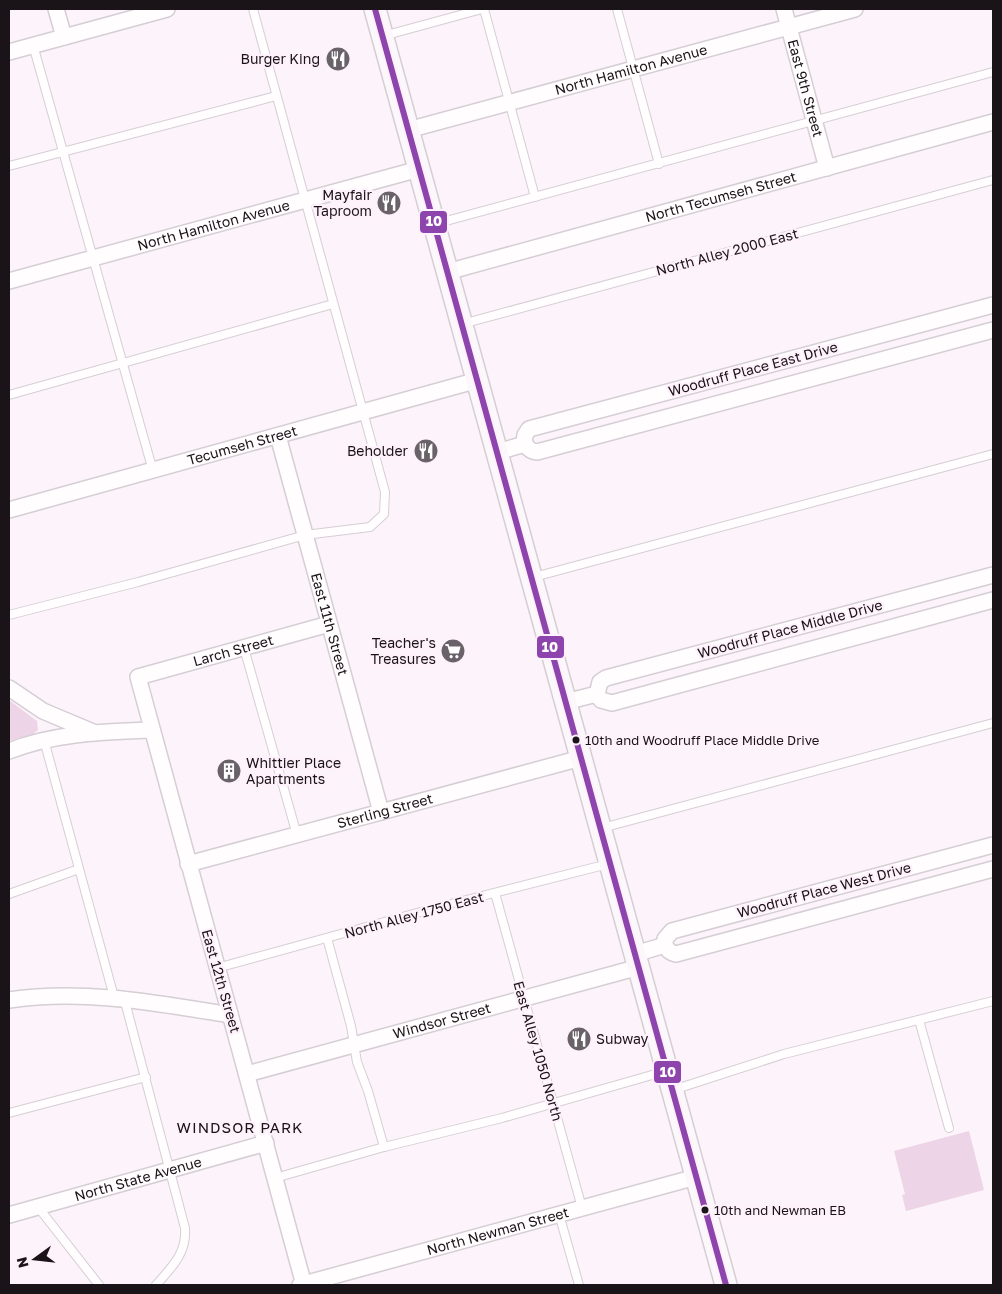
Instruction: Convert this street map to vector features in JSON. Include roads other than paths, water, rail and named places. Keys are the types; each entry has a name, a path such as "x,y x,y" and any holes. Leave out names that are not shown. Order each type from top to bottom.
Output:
{"main road":[{"path":"374,9 478,380 580,758 726,1285"}],"street":[{"path":"56,9 64,37"},
{"path":"9,52 167,9"},
{"name":"East 9th Street","path":"784,9 828,168"},
{"name":"North Hamilton Avenue","path":"408,130 855,9"},
{"name":"North Tecumseh Street","path":"447,272 993,122"},
{"name":"North Hamilton Avenue","path":"9,281 419,169"},
{"name":"Woodruff Place East Drive","path":"993,305 529,429 525,435 525,444 530,450 537,452 993,330"},
{"name":"Tecumseh Street","path":"9,510 478,380"},
{"name":"East 11th Street","path":"278,436 381,812"},
{"path":"497,452 525,444"},
{"name":"Woodruff Place Middle Drive","path":"993,575 606,678 600,682 597,694 602,700 612,703 993,600"},
{"name":"Larch Street","path":"138,677 329,624"},
{"name":"East 12th Street","path":"138,677 151,730 266,1143 302,1285"},
{"path":"9,688 43,711 94,733"},
{"path":"565,702 597,694"},
{"path":"9,751 44,740 94,733 151,730"},
{"name":"Sterling Street","path":"188,864 580,758"},
{"name":"Woodruff Place West Drive","path":"993,844 672,931 665,939 665,945 668,950 676,954 993,870"},
{"path":"637,961 665,945"},
{"name":"Windsor Street","path":"247,1074 523,999 637,961"},
{"path":"9,1000 58,995 119,998 230,1015"},
{"name":"North State Avenue","path":"9,1215 266,1143"},
{"name":"North Newman Street","path":"302,1285 696,1178"}],"lane":[{"path":"9,614 138,582 305,535 370,526 384,514 385,492 253,9"},
{"path":"382,36 483,9 535,197"},
{"path":"617,9 659,164"},
{"path":"33,45 153,471"},
{"path":"434,224 993,72"},
{"path":"9,166 276,96"},
{"name":"North Alley 2000 East","path":"462,324 993,180"},
{"path":"9,395 333,304"},
{"path":"531,577 993,454"},
{"path":"244,648 297,835"},
{"path":"600,829 993,723"},
{"path":"44,740 79,868 119,998 146,1077 171,1170 186,1238 184,1248 178,1260 156,1285"},
{"name":"North Alley 1750 East","path":"217,968 610,863"},
{"path":"9,894 79,868"},
{"name":"East Alley 1050 North","path":"495,893 582,1208"},
{"path":"327,938 351,1026 353,1045 384,1147"},
{"path":"275,1178 384,1147 554,1103 670,1080 784,1054 993,1001"},
{"path":"919,1020 948,1128"},
{"path":"9,1113 146,1077"},
{"path":"38,1207 99,1285"},
{"path":"559,1214 579,1285"}],"place":[{"name":"Burger King","path":"338,59"},
{"name":"Mayfair Taproom","path":"389,203"},
{"name":"Beholder","path":"426,451"},
{"name":"Teacher's Treasures","path":"453,651"},
{"name":"10th and Woodruff Place Middle Drive","path":"576,740"},
{"name":"Whittier Place Apartments","path":"229,771"},
{"name":"Subway","path":"579,1039"},
{"name":"10th and Newman EB","path":"705,1210"}],"district":[{"name":"WINDSOR PARK","path":"240,1128"}]}
